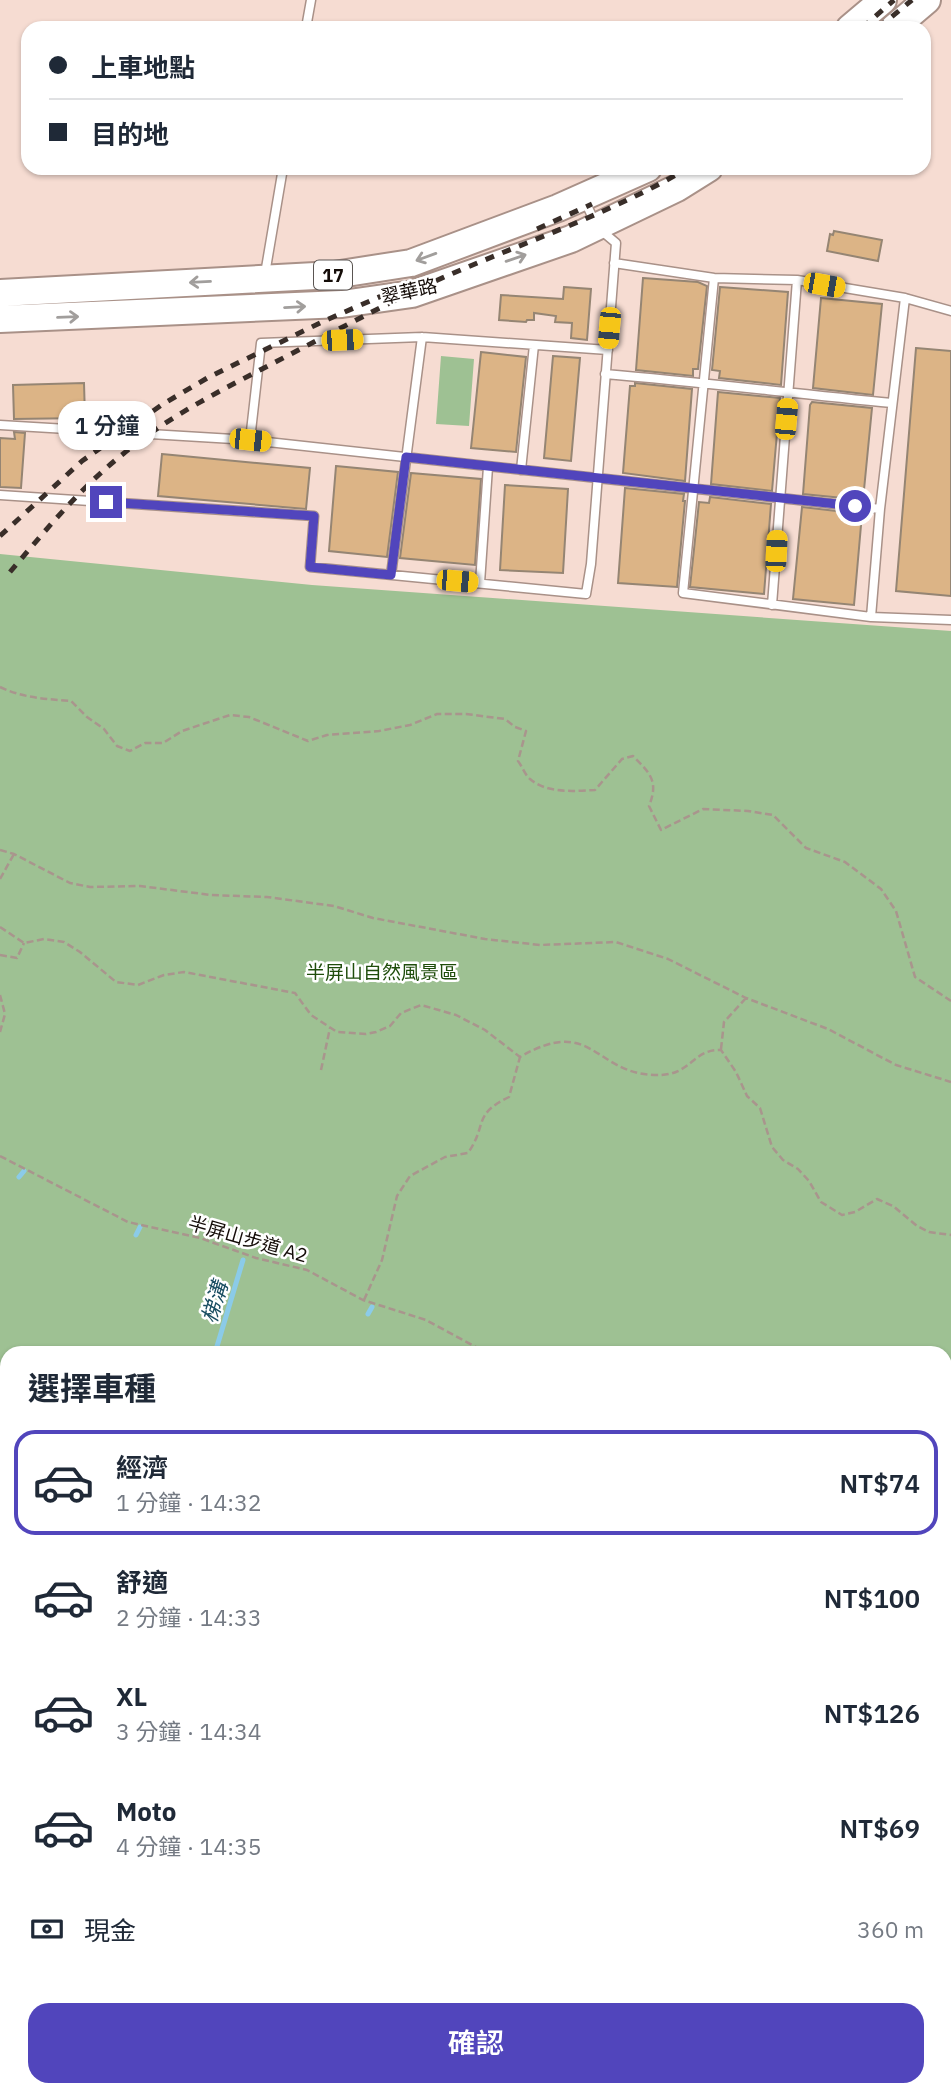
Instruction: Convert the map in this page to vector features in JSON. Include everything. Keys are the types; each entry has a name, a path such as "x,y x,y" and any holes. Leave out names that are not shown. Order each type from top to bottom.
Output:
{"main road":[{"path":"858,21 883,0"},
{"path":"902,21 927,0"},
{"name":"翠華路","path":"0,319 264,294 334,275 411,263 583,197 632,175"},
{"name":"翠華路","path":"0,293 264,294 342,304 412,293 571,239 677,188 698,175"}],"lane":[{"path":"307,21 311,0"},
{"path":"264,294 282,175"},
{"path":"0,495 314,516 310,567 586,594 591,564 616,243 597,227 583,197"},
{"path":"614,263 715,278 797,280 905,298 951,311"},
{"path":"715,278 683,593 872,617 951,620"},
{"path":"772,605 797,280"},
{"path":"872,617 880,509 905,298"},
{"path":"250,440 261,343 422,337 607,350"},
{"path":"391,575 422,337"},
{"path":"521,470 534,345"},
{"path":"606,374 892,403"},
{"path":"0,425 250,440 880,509"},
{"path":"480,583 488,467"}],"path":[{"path":"0,687 13,694 71,701 104,729 117,746 130,751 145,743 163,743 182,731 230,715 250,717 308,741 327,735 379,731 410,725 436,714 466,714 505,719 526,732 518,761 531,780 548,788 596,790 622,759 633,756 653,779 655,793 649,806 661,830 703,809 773,815 806,848 845,862 881,889 896,911 915,977 951,1002"},
{"path":"0,850 14,854 70,883 90,887 140,886 211,895 267,897 334,906 373,918 485,939 540,945 616,942 668,959 746,998 828,1029 896,1065 951,1082"},
{"path":"0,879 14,854"},
{"path":"0,927 24,943 44,939 64,942 116,982 138,985 164,975 184,972 295,993 311,1015 337,1032 376,1032 390,1026 401,1013 421,1005 456,1015 485,1030 520,1057"},
{"path":"0,955 17,958 24,943"},
{"path":"0,995 5,1014 0,1032"},
{"path":"746,998 724,1022 721,1049 737,1072 747,1096 760,1108 772,1147 783,1160 798,1169 809,1181 821,1202 842,1215 855,1212 877,1199 893,1206 917,1226 929,1232 951,1235"},
{"path":"321,1070 330,1028"},
{"path":"363,1300 382,1259 397,1196 410,1176 446,1157 468,1153 479,1137 480,1119 493,1105 509,1097 520,1057 546,1044 574,1043 601,1054 624,1071 666,1076 678,1073 708,1049 721,1049"},
{"name":"半屏山步道 A2","path":"0,1156 128,1222 200,1238 256,1258 307,1270 363,1300 426,1320 474,1346"}],"green space":[{"path":"441,356 474,359 469,426 436,424"},
{"name":"半屏山自然風景區","path":"0,554 312,585 951,631 951,1346 0,1346"}],"building":[{"path":"834,231 882,240 878,261 827,251 830,234 833,235"},
{"path":"643,278 698,282 707,286 698,369 693,369 693,376 636,370"},
{"path":"564,287 591,289 587,340 571,338 572,323 555,322 556,316 534,313 534,320 526,322 499,320 501,295 563,299"},
{"path":"720,287 788,292 781,385 719,378 720,371 712,370"},
{"path":"821,298 882,304 873,395 813,388"},
{"path":"916,348 951,351 951,596 896,591"},
{"path":"481,352 526,357 516,452 471,448"},
{"path":"553,356 580,358 571,461 544,458"},
{"path":"84,383 85,418 14,419 13,385"},
{"path":"635,383 692,389 685,481 623,473 630,386 635,386"},
{"path":"718,392 780,398 772,491 711,484"},
{"path":"812,402 872,408 863,500 803,494"},
{"path":"14,432 25,433 21,488 0,487 0,438 15,439"},
{"path":"162,454 310,468 306,509 158,496"},
{"path":"336,466 398,472 387,557 329,551"},
{"path":"411,473 481,479 475,565 400,558"},
{"path":"505,485 568,489 563,573 500,570"},
{"path":"625,488 684,494 677,587 618,583"},
{"path":"710,497 771,504 764,594 690,587 699,502 709,503"},
{"path":"802,507 862,514 854,605 793,599"}],"waterway":[{"path":"19,1177 24,1171"},
{"path":"136,1235 140,1227"},
{"name":"梯溝","path":"217,1346 243,1260"},
{"path":"368,1314 372,1307"}],"railway":[{"path":"870,21 894,0"},
{"path":"886,21 912,0"},
{"path":"10,572 64,510 107,467 139,441 190,408 419,289 598,214 675,175"},
{"path":"537,229 592,204"},
{"path":"0,536 82,461 163,404 209,377 324,321 409,284"}],"route":[{"path":"106,502 314,516 310,567 391,575 406,457 855,506"}]}
